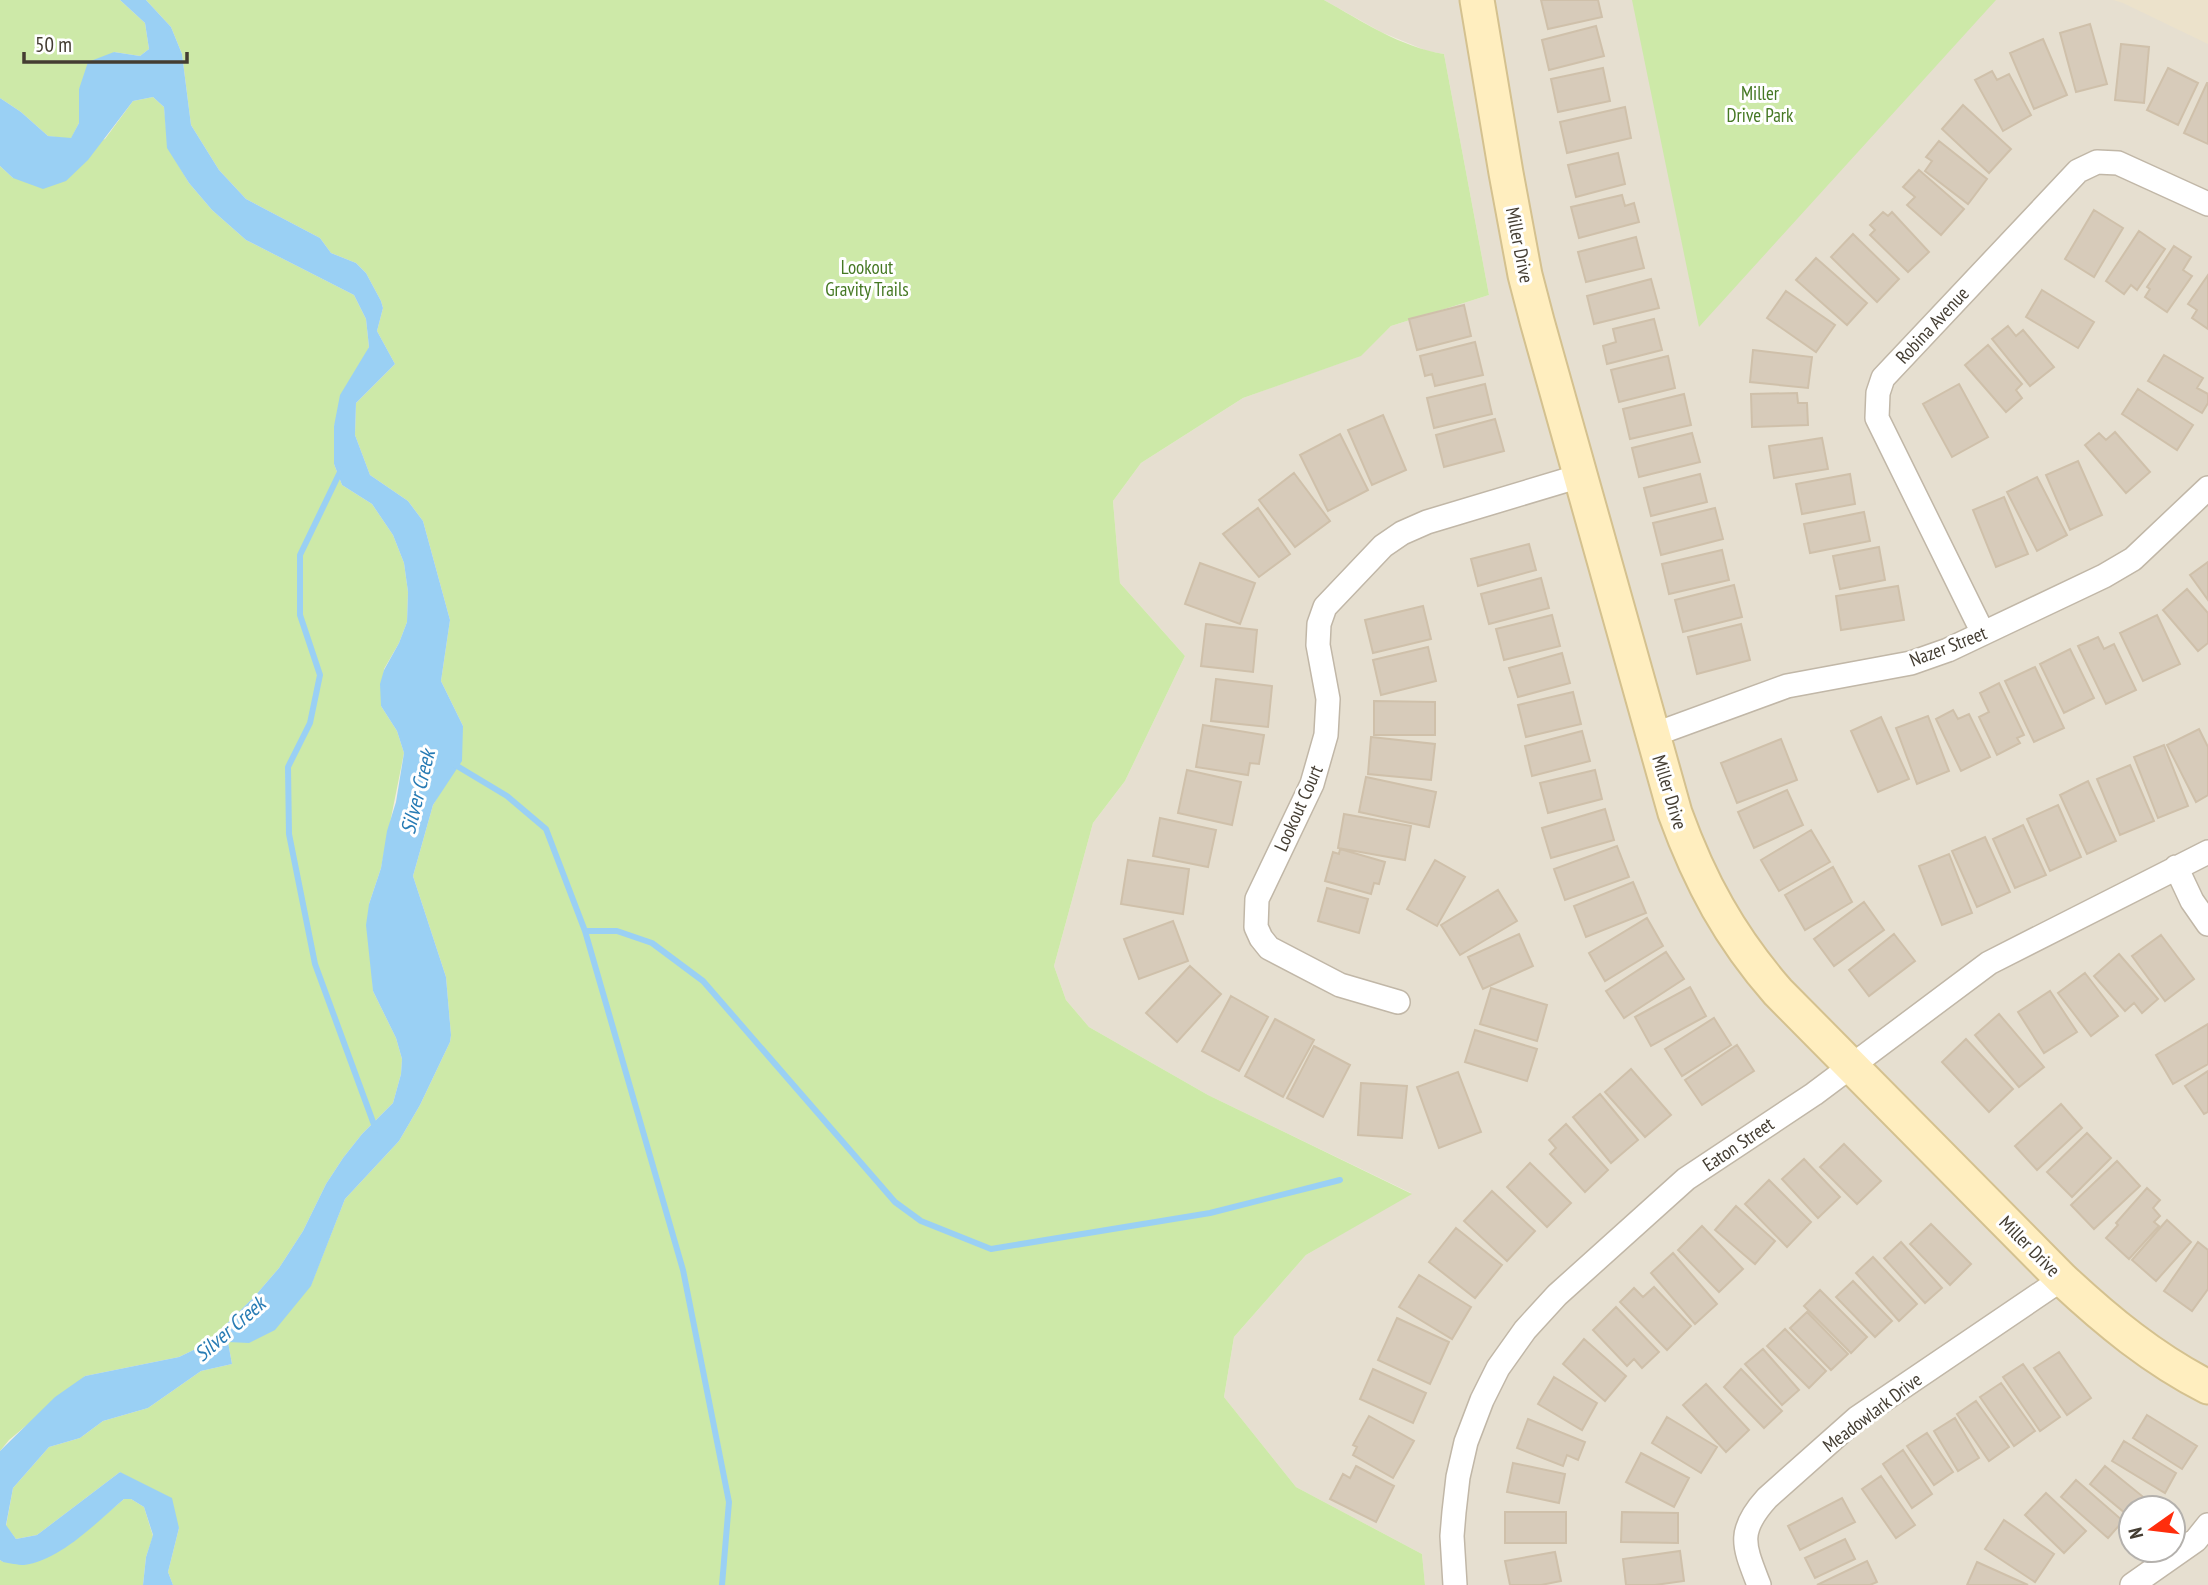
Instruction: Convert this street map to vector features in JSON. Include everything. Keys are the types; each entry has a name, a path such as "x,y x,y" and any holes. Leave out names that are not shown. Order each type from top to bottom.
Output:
{"street":[{"name":"Miller Drive","path":"1477,0 1525,275 1682,834 1720,914 1758,968 1850,1067 2062,1279 2150,1354 2208,1387"},
{"name":"Robina Avenue","path":"1983,634 1877,418 1878,393 1883,379 2078,171 2097,162 2118,163 2208,204"},
{"name":"Lookout Court","path":"1398,1003 1340,985 1269,948 1256,927 1256,899 1312,784 1326,735 1328,699 1318,645 1319,624 1325,607 1339,591 1383,546 1402,533 1427,522 1580,476"},
{"name":"Nazer Street","path":"1653,735 1787,686 1911,663 1948,650 2104,576 2133,559 2208,488"},
{"name":"Eaton Street","path":"1455,1585 1452,1536 1458,1477 1466,1442 1498,1368 1525,1330 1557,1295 1686,1179 1850,1067 1989,963 2208,852"},
{"path":"2176,867 2192,901 2208,924"},
{"name":"Meadowlark Drive","path":"1759,1585 1745,1543 1746,1527 1767,1498 1857,1418 2062,1279"},
{"path":"2132,1585 2188,1547 2208,1525"}],"shaded area":[{"path":"1324,0 2208,0 2208,1585 1425,1585 1422,1554 1296,1487 1224,1397 1234,1337 1306,1255 1411,1193 1208,1095 1089,1027 1066,1000 1054,966 1093,823 1125,781 1185,656 1120,583 1113,501 1141,463 1243,398 1360,356 1391,326 1489,295 1444,54 1427,51 1381,32"},
{"path":"2113,0 2208,0 2208,44 2123,3"}],"green space":[{"path":"0,0 120,0 145,23 149,49 140,56 114,52 79,89 79,123 71,139 48,136 0,98"},
{"name":"Lookout Gravity Trails","path":"146,0 1324,0 1412,46 1444,54 1489,295 1391,326 1361,356 1243,398 1141,463 1113,501 1120,583 1185,656 1125,781 1093,823 1054,966 1066,1000 1089,1027 1208,1095 1412,1194 1306,1255 1234,1337 1224,1397 1296,1487 1422,1554 1425,1585 173,1585 168,1572 179,1528 120,1472 37,1535 16,1539 6,1526 13,1488 49,1447 80,1438 103,1421 148,1408 201,1371 232,1364 228,1342 311,1285 345,1199 399,1141 420,1105 451,1035 446,977 413,876 433,805 440,793 463,726 441,681 450,620 423,521 408,501 370,475 355,435 356,403 395,364 377,331 383,308 381,301 366,273 356,263 331,253 320,238 246,199 219,170 191,125 182,54 171,27"},
{"name":"Miller Drive Park","path":"1632,0 1996,0 1699,327"},
{"path":"153,97 164,107 168,148 189,183 212,210 246,240 354,295 366,319 369,347 334,426 334,464 342,485 372,504 393,535 404,563 408,592 407,622 384,669 381,706 397,731 404,753 381,868 369,904 373,991 396,1038 402,1059 401,1074 393,1103 343,1158 326,1184 303,1231 279,1268 206,1344 179,1357 85,1376 9,1440 0,1451 0,166 13,178 105,139 133,101"},
{"path":"124,1499 131,1499 144,1507 153,1536 146,1557 143,1585 0,1585 0,1560 3,1562 52,1555"}],"water":[{"name":"Silver Creek","path":"120,0 146,0 171,27 182,54 191,125 219,170 246,199 320,238 331,253 356,263 366,273 381,301 383,308 377,331 395,364 356,403 355,435 370,475 408,501 423,521 450,620 441,681 463,726 462,761 433,805 413,876 446,977 450,1042 420,1105 399,1141 345,1199 311,1286 275,1330 249,1343 228,1342 232,1364 201,1371 148,1408 103,1421 80,1438 49,1447 13,1488 6,1525 16,1539 37,1535 120,1472 172,1498 179,1528 168,1572 173,1585 143,1585 146,1557 153,1535 144,1507 131,1499 124,1499 78,1539 51,1556 24,1565 0,1560 0,1451 55,1397 85,1376 179,1357 206,1344 279,1268 303,1231 326,1184 343,1158 393,1103 402,1059 396,1038 373,991 366,925 396,802 404,753 397,731 381,706 380,684 407,622 408,592 404,563 393,535 372,504 342,485 334,464 334,426 340,395 369,347 366,319 354,295 246,240 212,210 189,183 167,148 164,107 153,97 133,101 88,160 66,181 43,189 13,178 0,166 0,98 48,136 71,138 79,123 79,89 88,62 114,52 140,56 149,49 145,23"}],"building":[{"path":"1541,0 1598,0 1602,17 1548,29"},
{"path":"2090,24 2107,84 2076,92 2060,33"},
{"path":"1596,26 1604,56 1549,70 1542,40"},
{"path":"2043,39 2067,95 2034,109 2010,53"},
{"path":"2121,44 2149,47 2144,103 2115,100"},
{"path":"1603,68 1610,101 1558,112 1551,79"},
{"path":"2168,68 2198,83 2178,125 2147,110"},
{"path":"1992,71 1997,80 2009,74 2031,115 2003,131 1975,80"},
{"path":"2208,83 2208,144 2184,133"},
{"path":"1963,105 2011,149 1989,173 1942,129"},
{"path":"1625,107 1631,138 1567,153 1560,122"},
{"path":"1939,141 1987,179 1968,204 1925,171 1932,161 1926,157"},
{"path":"1618,153 1625,184 1576,197 1568,165"},
{"path":"1919,170 1964,209 1941,235 1907,205 1915,197 1903,187"},
{"path":"1622,195 1625,206 1634,203 1639,222 1579,238 1571,207"},
{"path":"2094,210 2123,228 2094,277 2065,259"},
{"path":"1883,212 1888,216 1892,212 1929,252 1908,272 1870,235 1875,230 1870,225"},
{"path":"2139,231 2165,249 2137,290 2131,285 2124,294 2106,281"},
{"path":"1853,234 1899,279 1877,302 1831,257"},
{"path":"1636,237 1644,268 1586,282 1578,252"},
{"path":"2174,246 2191,257 2183,270 2192,276 2167,312 2145,297 2150,289 2147,287"},
{"path":"1816,258 1867,303 1847,325 1796,280"},
{"path":"2208,275 2208,329 2192,318 2197,310 2188,304"},
{"path":"1651,279 1659,308 1594,324 1587,296"},
{"path":"2042,290 2094,322 2078,348 2026,317"},
{"path":"1786,291 1835,325 1816,352 1767,318"},
{"path":"1464,305 1471,336 1417,350 1409,319"},
{"path":"1654,319 1662,350 1607,364 1603,346 1616,342 1613,329"},
{"path":"2008,326 2016,336 2023,330 2054,367 2030,386 1992,339"},
{"path":"1475,342 1483,375 1435,386 1432,374 1425,376 1420,356"},
{"path":"1988,345 2022,384 2016,390 2022,398 2006,412 1965,365"},
{"path":"1753,350 1812,357 1808,388 1750,382"},
{"path":"2164,355 2203,378 2197,388 2208,394 2208,403 2202,413 2148,381"},
{"path":"1668,356 1675,388 1619,402 1611,370"},
{"path":"1485,384 1492,414 1434,428 1427,398"},
{"path":"1959,384 1988,437 1952,457 1923,404"},
{"path":"2138,389 2193,425 2177,450 2122,414"},
{"path":"1797,393 1798,403 1807,403 1808,425 1752,427 1751,394"},
{"path":"1684,394 1691,425 1630,439 1623,409"},
{"path":"1383,415 1406,470 1372,485 1348,430"},
{"path":"1495,419 1504,451 1444,467 1436,435"},
{"path":"2115,432 2150,472 2126,493 2085,445 2099,433 2106,440"},
{"path":"1692,433 1700,462 1639,477 1632,448"},
{"path":"1340,434 1368,490 1328,511 1300,455"},
{"path":"1822,438 1828,469 1774,478 1769,446"},
{"path":"2078,461 2102,515 2070,530 2046,475"},
{"path":"1294,473 1330,521 1295,547 1259,500"},
{"path":"1700,474 1707,502 1651,516 1644,488"},
{"path":"1850,474 1855,504 1802,514 1796,484"},
{"path":"2037,477 2067,535 2037,551 2007,492"},
{"path":"2004,497 2028,554 1996,567 1973,510"},
{"path":"1258,508 1290,554 1259,577 1223,534"},
{"path":"1715,508 1723,539 1661,555 1653,523"},
{"path":"1864,512 1870,541 1810,553 1804,524"},
{"path":"1529,544 1536,570 1478,586 1471,559"},
{"path":"1879,547 1885,580 1840,589 1833,556"},
{"path":"1722,550 1729,580 1669,594 1662,564"},
{"path":"2208,562 2208,600 2190,575"},
{"path":"1200,563 1255,583 1240,624 1185,604"},
{"path":"1541,578 1549,608 1489,624 1481,594"},
{"path":"1734,585 1742,617 1683,632 1675,600"},
{"path":"1898,586 1904,620 1841,630 1836,596"},
{"path":"2187,589 2208,613 2208,643 2198,651 2163,610"},
{"path":"1423,606 1431,639 1373,653 1365,620"},
{"path":"1552,615 1560,646 1504,660 1496,629"},
{"path":"2157,615 2180,664 2143,681 2120,633"},
{"path":"1206,624 1257,630 1253,672 1201,666"},
{"path":"1741,624 1750,660 1697,674 1688,637"},
{"path":"2098,637 2104,649 2114,644 2136,690 2106,704 2078,646"},
{"path":"1428,647 1436,681 1381,695 1373,660"},
{"path":"2070,649 2094,698 2064,713 2040,664"},
{"path":"1562,653 1570,683 1518,697 1509,668"},
{"path":"2035,667 2064,728 2034,742 2005,681"},
{"path":"1216,679 1272,686 1268,727 1211,721"},
{"path":"1999,683 2024,735 2017,738 2020,743 1997,755 1979,717 1989,712 1980,693"},
{"path":"1573,692 1581,724 1526,737 1518,705"},
{"path":"1374,701 1435,702 1435,735 1374,735"},
{"path":"1953,710 1958,719 1969,714 1990,757 1961,771 1936,719"},
{"path":"1928,716 1949,771 1917,784 1896,728"},
{"path":"1881,717 1909,779 1878,792 1851,731"},
{"path":"1203,725 1264,735 1259,764 1250,763 1248,775 1196,767"},
{"path":"2199,729 2208,747 2208,795 2196,802 2167,745"},
{"path":"1582,731 1590,761 1532,776 1525,746"},
{"path":"1371,737 1435,744 1431,780 1368,774"},
{"path":"1781,739 1797,780 1737,803 1721,763"},
{"path":"2164,745 2188,806 2158,818 2134,757"},
{"path":"2130,765 2154,821 2120,835 2097,779"},
{"path":"1187,770 1241,782 1232,825 1178,813"},
{"path":"1595,770 1602,799 1548,813 1540,783"},
{"path":"1366,777 1436,792 1429,827 1359,812"},
{"path":"2088,781 2116,841 2087,854 2060,795"},
{"path":"1787,790 1803,825 1754,848 1738,812"},
{"path":"2058,805 2081,857 2050,871 2027,819"},
{"path":"1605,809 1614,840 1551,858 1542,828"},
{"path":"1344,814 1411,826 1405,860 1338,848"},
{"path":"1160,818 1216,830 1208,867 1153,856"},
{"path":"2023,825 2046,875 2015,888 1993,839"},
{"path":"1811,830 1830,862 1779,891 1761,860"},
{"path":"1985,837 2010,892 1977,907 1952,851"},
{"path":"1617,846 1629,877 1565,900 1554,869"},
{"path":"1340,849 1385,862 1379,884 1374,883 1371,894 1325,881 1333,852 1339,854"},
{"path":"1949,854 1972,913 1942,925 1919,866"},
{"path":"1128,860 1189,869 1183,914 1121,904"},
{"path":"1435,860 1465,877 1437,926 1407,909"},
{"path":"1833,867 1852,902 1805,930 1785,895"},
{"path":"1633,882 1646,913 1586,937 1574,906"},
{"path":"1327,888 1368,899 1359,933 1318,921"},
{"path":"1498,890 1517,921 1460,955 1441,925"},
{"path":"1864,902 1884,930 1834,966 1814,939"},
{"path":"1647,918 1663,946 1605,981 1589,953"},
{"path":"1173,921 1188,961 1139,979 1124,939"},
{"path":"1519,934 1533,966 1483,989 1468,957"},
{"path":"1894,934 1915,961 1869,996 1849,970"},
{"path":"2161,935 2194,979 2165,1001 2132,956"},
{"path":"1666,952 1684,979 1624,1018 1606,991"},
{"path":"2119,954 2158,999 2142,1013 2134,1003 2125,1011 2094,976"},
{"path":"1190,966 1221,994 1177,1042 1146,1013"},
{"path":"2085,973 2118,1016 2091,1036 2058,993"},
{"path":"1690,987 1706,1016 1651,1046 1635,1017"},
{"path":"1491,988 1547,1005 1537,1041 1480,1024"},
{"path":"2050,991 2077,1032 2044,1053 2018,1012"},
{"path":"1231,996 1268,1017 1239,1071 1202,1051"},
{"path":"1999,1014 2044,1067 2019,1087 1975,1035"},
{"path":"1714,1018 1731,1045 1682,1076 1665,1049"},
{"path":"1275,1019 1314,1040 1283,1097 1245,1076"},
{"path":"2208,1024 2208,1064 2173,1084 2156,1055"},
{"path":"1475,1030 1537,1049 1527,1081 1465,1062"},
{"path":"1966,1039 2013,1089 1989,1112 1942,1062"},
{"path":"1737,1045 1754,1071 1702,1105 1685,1080"},
{"path":"1314,1046 1350,1065 1323,1117 1287,1098"},
{"path":"1631,1069 1671,1115 1645,1137 1605,1092"},
{"path":"2208,1071 2208,1112 2204,1114 2185,1086"},
{"path":"1458,1072 1481,1132 1439,1148 1417,1087"},
{"path":"1361,1083 1407,1086 1402,1138 1358,1135"},
{"path":"1600,1094 1638,1140 1611,1163 1573,1117"},
{"path":"2061,1104 2082,1128 2037,1170 2015,1146"},
{"path":"1566,1124 1608,1170 1585,1192 1550,1154 1556,1148 1549,1140"},
{"path":"2087,1133 2111,1158 2072,1197 2047,1172"},
{"path":"1844,1144 1881,1181 1857,1204 1820,1167"},
{"path":"1804,1159 1840,1197 1818,1218 1782,1179"},
{"path":"2117,1161 2140,1186 2094,1229 2071,1205"},
{"path":"1530,1163 1571,1203 1547,1227 1507,1187"},
{"path":"1769,1180 1811,1222 1787,1247 1745,1204"},
{"path":"2147,1188 2160,1200 2153,1208 2160,1216 2154,1222 2159,1226 2129,1259 2106,1238"},
{"path":"1492,1191 1535,1231 1507,1261 1464,1221"},
{"path":"1736,1206 1775,1241 1755,1264 1715,1230"},
{"path":"2167,1220 2191,1242 2156,1281 2132,1260"},
{"path":"1931,1224 1971,1264 1950,1285 1910,1244"},
{"path":"1702,1226 1743,1269 1719,1292 1678,1250"},
{"path":"1456,1228 1502,1265 1475,1298 1429,1262"},
{"path":"1901,1242 1942,1288 1925,1303 1884,1258"},
{"path":"2198,1242 2208,1250 2208,1289 2192,1311 2164,1291"},
{"path":"1673,1253 1717,1304 1695,1324 1651,1273"},
{"path":"1873,1257 1917,1304 1899,1321 1856,1273"},
{"path":"1419,1275 1471,1307 1452,1339 1399,1307"},
{"path":"1853,1281 1892,1321 1875,1337 1836,1297"},
{"path":"1654,1287 1691,1326 1667,1350 1620,1302 1634,1288 1643,1297"},
{"path":"1820,1290 1867,1337 1851,1353 1804,1306"},
{"path":"1616,1307 1659,1352 1642,1368 1634,1359 1627,1366 1593,1330"},
{"path":"1807,1312 1848,1354 1831,1370 1790,1328"},
{"path":"1397,1318 1449,1342 1430,1384 1378,1360"},
{"path":"1785,1329 1826,1371 1809,1388 1767,1346"},
{"path":"1584,1339 1626,1376 1605,1401 1563,1364"},
{"path":"1763,1349 1799,1390 1782,1405 1745,1364"},
{"path":"2059,1352 2091,1398 2067,1415 2034,1368"},
{"path":"2023,1364 2060,1417 2040,1431 2003,1377"},
{"path":"1373,1369 1426,1393 1413,1423 1360,1399"},
{"path":"1741,1369 1782,1411 1764,1428 1724,1387"},
{"path":"1554,1377 1597,1403 1582,1430 1538,1404"},
{"path":"2001,1383 2035,1431 2014,1446 1980,1397"},
{"path":"1706,1384 1749,1430 1726,1452 1683,1405"},
{"path":"1976,1401 2009,1447 1989,1461 1957,1414"},
{"path":"2147,1415 2197,1446 2182,1469 2133,1438"},
{"path":"1369,1416 1414,1441 1393,1478 1353,1455 1357,1447 1353,1445"},
{"path":"1667,1417 1717,1447 1701,1473 1652,1443"},
{"path":"1955,1418 1979,1458 1958,1471 1934,1431"},
{"path":"1528,1419 1585,1442 1578,1460 1567,1455 1563,1466 1517,1448"},
{"path":"1927,1433 1953,1472 1934,1485 1907,1446"},
{"path":"2124,1441 2176,1473 2165,1493 2112,1461"},
{"path":"1903,1450 1932,1494 1912,1508 1883,1464"},
{"path":"1641,1453 1689,1478 1674,1507 1626,1482"},
{"path":"1513,1463 1565,1474 1559,1503 1507,1492"},
{"path":"1356,1466 1394,1486 1376,1522 1330,1499 1343,1474 1350,1478"},
{"path":"2105,1466 2140,1494 2117,1494 2117,1506 2090,1484"},
{"path":"1881,1476 1915,1525 1896,1538 1862,1489"},
{"path":"2076,1480 2117,1516 2117,1528 2108,1538 2061,1497"},
{"path":"2046,1493 2086,1531 2064,1553 2025,1515"},
{"path":"1842,1498 1855,1522 1800,1550 1788,1526"},
{"path":"1505,1512 1566,1512 1566,1543 1505,1543"},
{"path":"1622,1512 1678,1513 1678,1543 1621,1542"},
{"path":"2004,1520 2054,1554 2035,1582 1985,1549"},
{"path":"1845,1539 1855,1559 1815,1578 1805,1558"},
{"path":"1680,1551 1684,1581 1626,1585 1623,1559"},
{"path":"1555,1552 1561,1581 1541,1585 1510,1585 1505,1561"},
{"path":"1867,1561 1877,1582 1870,1585 1817,1585"},
{"path":"1977,1562 2028,1585 1967,1585"}],"waterway":[{"path":"341,470 300,555 300,615 320,675 310,723 288,767 289,834 315,964 376,1130"},
{"path":"452,763 507,796 546,829 585,931 683,1270 729,1502 722,1585"},
{"path":"585,931 617,931 652,943 703,981 895,1202 921,1221 991,1249 1210,1213 1340,1180"}]}
